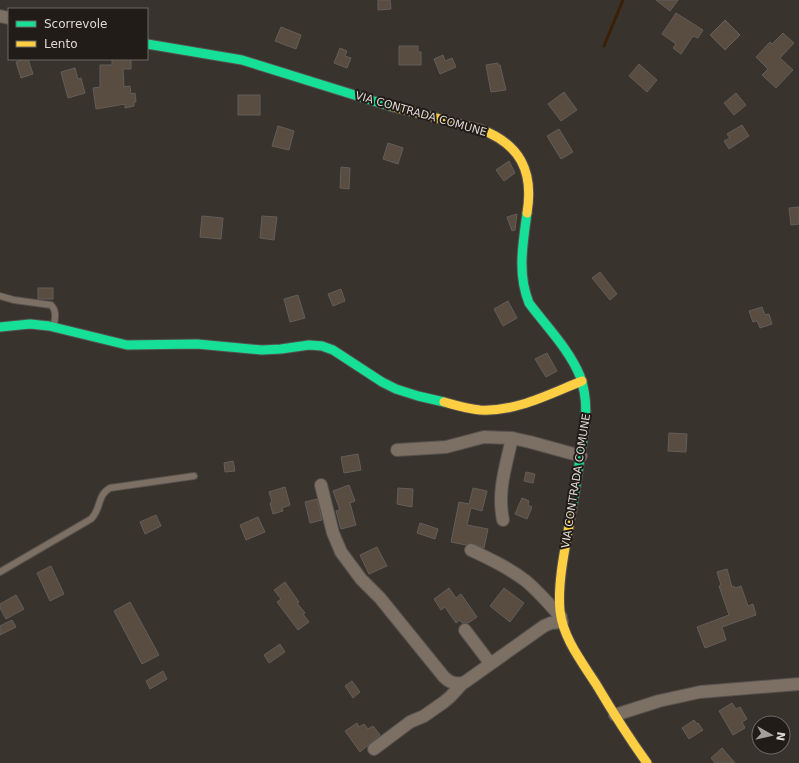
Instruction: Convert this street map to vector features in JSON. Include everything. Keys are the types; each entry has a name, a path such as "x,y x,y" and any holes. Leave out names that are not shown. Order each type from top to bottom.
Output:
{"street":[{"name":"VIA CONTRADA COMUNE","path":"148,44 217,55 248,62 406,111 476,128 495,135 506,142 520,159 529,184 522,273 525,294 529,303 572,360 585,389 587,411 561,574 559,601 561,619 572,644 626,733 647,763"},
{"path":"0,327 30,324 54,327 127,345 197,344 262,350 309,345 322,346 333,350 382,382 396,389 425,398 479,410 519,406 582,381"},
{"path":"396,450 446,447 484,437 512,438 581,456"},
{"path":"503,520 500,505 500,493 512,438"},
{"path":"322,485 333,533 341,552 359,576 380,598 447,680 453,683 462,684"},
{"path":"374,749 410,722 424,716 450,697 462,684 490,663 544,626 561,619 541,595 521,577 471,550"},
{"path":"465,630 490,663"},
{"path":"615,715 659,701 692,694 799,684"}],"lane":[{"path":"0,296 14,300 51,305 54,307 56,313 54,327"},
{"path":"0,572 91,519 97,514 102,495 110,488 194,476"}],"building":[{"path":"378,0 390,0 391,9 378,10"},
{"path":"656,0 678,0 670,11"},
{"path":"676,13 703,30 698,38 693,36 681,54 673,48 676,44 662,34"},
{"path":"725,20 740,35 725,50 710,35"},
{"path":"281,27 301,35 296,49 275,41"},
{"path":"783,33 794,43 780,58 793,70 776,88 762,75 768,69 756,57 770,42 772,44"},
{"path":"399,46 418,46 418,52 421,52 421,65 399,65"},
{"path":"340,48 347,51 345,56 351,58 347,68 334,63"},
{"path":"443,55 445,61 452,58 456,67 440,74 434,59"},
{"path":"28,60 33,74 21,78 16,62"},
{"path":"112,60 131,60 131,69 123,69 124,87 130,86 131,94 135,93 136,102 134,102 134,106 125,108 125,104 96,109 93,88 100,87 100,65 112,65"},
{"path":"498,63 498,65 500,65 506,90 491,92 486,65"},
{"path":"639,64 657,80 647,92 629,76"},
{"path":"75,68 78,79 81,78 85,93 68,98 61,72"},
{"path":"564,92 577,110 561,121 548,104"},
{"path":"736,93 746,105 734,115 724,103"},
{"path":"238,95 260,95 260,115 238,115"},
{"path":"742,125 749,136 729,149 724,141 730,138 727,134"},
{"path":"278,126 294,131 289,150 272,146"},
{"path":"559,129 573,152 561,159 547,136"},
{"path":"388,143 403,148 398,164 383,159"},
{"path":"509,161 515,173 504,181 496,170"},
{"path":"341,167 350,168 349,189 340,188"},
{"path":"799,207 799,224 791,225 789,208"},
{"path":"517,214 515,230 512,231 507,217"},
{"path":"202,216 223,218 221,239 200,237"},
{"path":"262,216 277,217 274,240 260,238"},
{"path":"600,272 617,294 610,300 592,278"},
{"path":"38,288 53,288 53,299 38,299"},
{"path":"341,289 345,301 333,306 328,294"},
{"path":"298,295 305,318 290,322 284,299"},
{"path":"508,301 517,318 503,326 494,309"},
{"path":"762,307 765,315 769,314 772,324 760,328 757,321 753,322 749,311"},
{"path":"547,353 557,371 546,377 535,359"},
{"path":"669,433 687,434 686,452 668,451"},
{"path":"358,454 361,470 344,473 341,457"},
{"path":"233,461 235,471 225,472 224,463"},
{"path":"526,472 535,474 533,483 524,481"},
{"path":"349,485 355,501 350,503 356,525 341,529 336,511 340,510 333,491"},
{"path":"285,487 290,505 282,508 283,511 273,514 269,492"},
{"path":"398,488 413,489 412,507 397,504"},
{"path":"473,488 487,491 482,511 471,508 467,525 488,529 484,548 471,543 466,545 451,542 459,502 469,504"},
{"path":"522,498 529,501 528,505 532,507 527,519 515,514"},
{"path":"317,499 322,520 310,523 305,502"},
{"path":"156,515 161,526 145,534 140,522"},
{"path":"258,517 265,532 246,540 240,525"},
{"path":"420,523 438,529 435,539 417,533"},
{"path":"377,547 387,566 369,574 360,555"},
{"path":"51,566 64,594 50,601 37,573"},
{"path":"727,569 732,587 734,586 735,588 741,586 748,606 753,604 756,615 722,627 726,640 705,648 697,627 729,615 719,586 721,585 717,572"},
{"path":"285,582 299,602 297,603 305,613 303,614 309,622 298,630 277,602 281,599 274,590"},
{"path":"449,588 456,598 461,594 477,617 468,623 462,623 460,620 456,623 445,607 441,610 434,599"},
{"path":"504,588 524,603 510,622 490,606"},
{"path":"16,595 24,609 6,619 0,608 0,604"},
{"path":"130,602 159,655 142,664 114,611"},
{"path":"12,620 16,627 0,635 0,626"},
{"path":"280,644 285,652 269,663 264,655"},
{"path":"163,671 167,679 150,689 146,681"},
{"path":"352,681 360,692 353,698 345,686"},
{"path":"732,703 736,709 740,707 747,719 742,722 745,728 733,735 719,711"},
{"path":"694,720 703,730 689,739 682,728"},
{"path":"357,723 359,727 364,724 368,729 373,726 380,735 360,752 345,731"},
{"path":"722,748 735,763 715,763 711,758"}],"waterway":[{"path":"604,46 623,0"}],"traffic: fast":[{"path":"148,44 242,60 393,107"},
{"path":"527,213 522,258 525,292 529,303 570,356 580,376 585,396 585,427 572,509"},
{"path":"0,327 30,324 49,326 127,345 197,344 262,350 309,345 322,346 333,350 382,382 396,389 444,402"}],"traffic: slow":[{"path":"393,107 480,129 494,135 505,143 514,151 526,172 529,198 527,213"},
{"path":"444,402 466,408 493,410 532,401 582,381"},
{"path":"572,509 560,586 559,599 562,621 569,640 579,658 647,763"}]}
